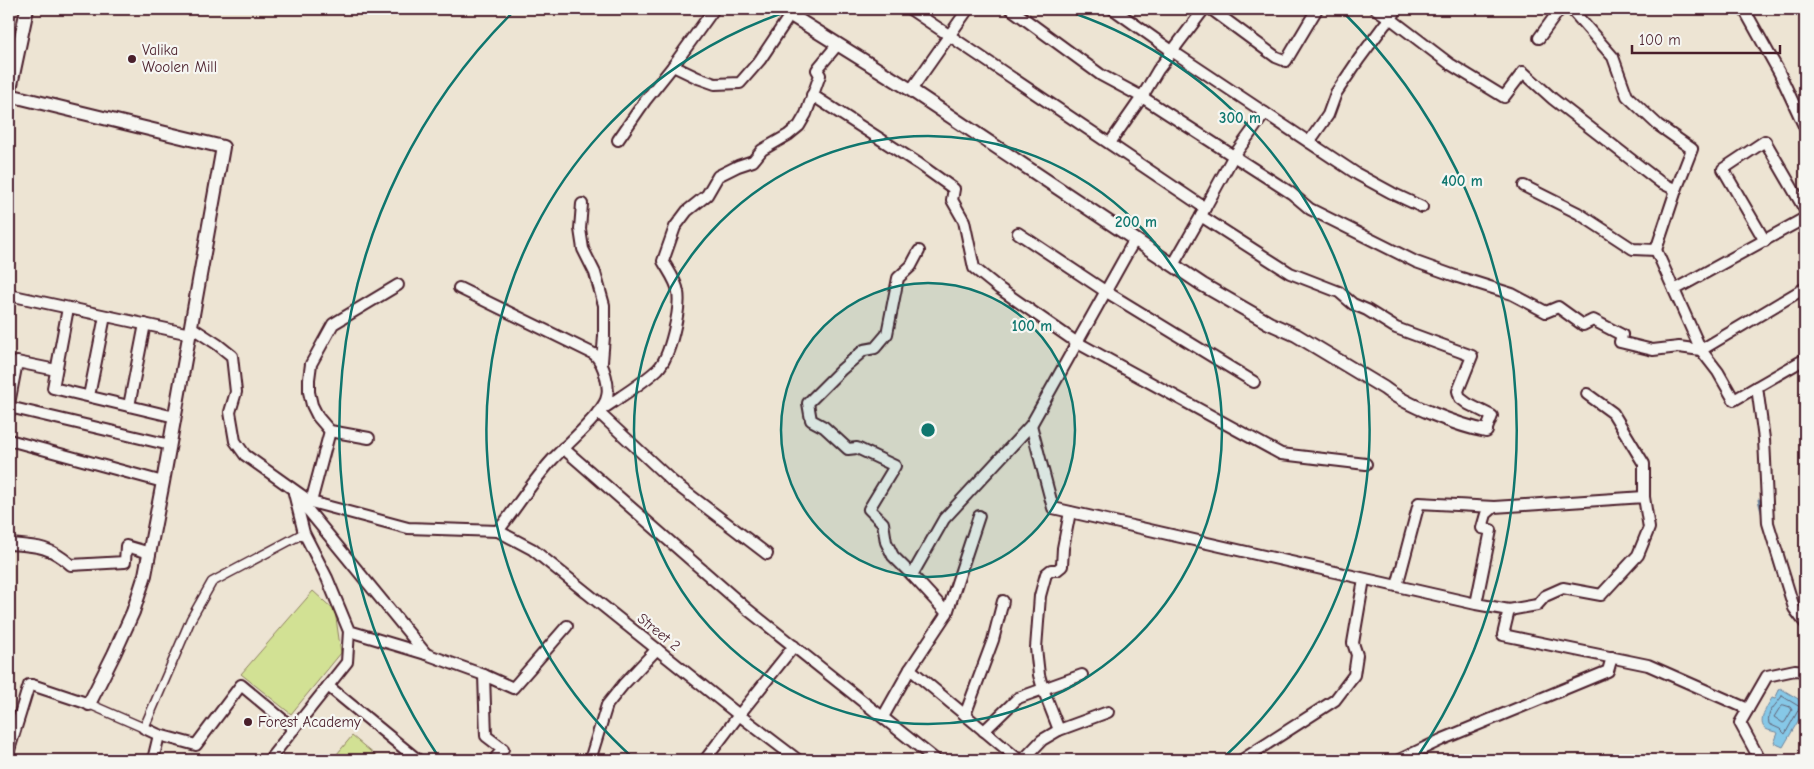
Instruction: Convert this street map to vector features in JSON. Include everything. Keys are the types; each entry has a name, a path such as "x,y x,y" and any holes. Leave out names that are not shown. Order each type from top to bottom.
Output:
{"street":[{"path":"26,9 9,95 223,147 145,575 133,612 89,704"},
{"path":"618,140 714,9"},
{"path":"673,66 715,84 740,83 760,60 785,12 911,90 1202,285 1268,324 1296,335 1384,388 1394,396 1458,424 1486,432 1492,416 1468,404 1460,398 1458,391 1472,356 1396,328 1367,310 1353,304 1338,292 1290,272 1203,212 1110,143 910,9"},
{"path":"911,90 968,9"},
{"path":"1011,9 1101,75 1142,97 1291,193 1310,209 1416,262 1512,294 1546,312 1558,307 1583,325 1593,320 1622,335 1620,342 1653,350 1678,347 1700,350 1805,288"},
{"path":"1113,9 1356,174 1422,206"},
{"path":"1110,143 1172,50 1204,9"},
{"path":"1211,9 1276,57 1286,61 1317,9"},
{"path":"1376,9 1450,64 1504,97 1523,72 1553,99 1660,182 1676,190"},
{"path":"1309,142 1328,115 1336,93 1374,38 1391,19 1397,9"},
{"path":"1539,38 1560,9"},
{"path":"1571,9 1612,57 1627,96 1658,125 1692,149 1656,250 1700,350 1718,372 1734,400 1805,360"},
{"path":"1744,9 1779,72 1805,128"},
{"path":"598,412 641,382 663,363 676,326 679,309 678,290 663,261 675,227 687,211 707,195 718,176 753,161 762,150 788,135 798,126 806,114 819,80 818,67 838,44"},
{"path":"812,95 919,164 954,189 952,200 964,222 974,268 1000,289 1076,342 1281,454 1366,464"},
{"path":"1173,265 1234,157 1266,113"},
{"path":"1765,241 1723,169 1765,141 1805,210"},
{"path":"1524,186 1578,213 1633,249 1656,250"},
{"path":"9,295 144,324 190,330 217,344 232,356 236,392 230,412 235,441 245,454 311,502 408,528 498,531 550,462 598,412 606,401 608,391 602,362 604,305 595,274 583,249 580,229 582,204"},
{"path":"1674,290 1805,218"},
{"path":"1018,232 1105,291 1254,382"},
{"path":"912,575 944,518 1031,425 1135,239"},
{"path":"919,251 911,266 898,278 887,334 876,348 864,350 840,370 808,402 811,420 824,427 848,449 858,448 895,466 869,508 883,523 886,542 893,556 947,613"},
{"path":"369,438 330,431 318,417 312,405 309,392 311,364 332,324 398,285"},
{"path":"459,288 594,354 602,362"},
{"path":"68,308 53,388 175,417"},
{"path":"89,396 105,316"},
{"path":"129,406 144,324"},
{"path":"56,370 17,362 9,405 170,445"},
{"path":"1757,387 1764,439 1768,523 1794,608 1805,623"},
{"path":"1031,425 1053,508 1509,610 1537,605 1545,596 1563,588 1601,594 1638,555 1649,528 1644,496 1644,464 1613,413 1587,394"},
{"path":"598,412 673,482 767,554"},
{"path":"311,502 330,431"},
{"path":"9,440 163,482"},
{"path":"563,448 747,609 936,760"},
{"path":"269,760 346,662 349,631 327,578 304,534 294,493 426,654"},
{"path":"1398,586 1419,504 1494,507 1644,496"},
{"path":"1476,604 1491,530 1482,528 1486,514 1494,507"},
{"path":"1058,730 1043,689 1036,648 1040,596 1046,574 1062,566 1063,548 1070,512"},
{"path":"883,717 910,668 947,613 979,516"},
{"name":"Street 2","path":"498,531 532,549 798,760"},
{"path":"144,728 191,619 212,582 304,534"},
{"path":"9,544 35,546 58,553 71,566 125,562 126,546 150,553"},
{"path":"1250,758 1334,700 1354,675 1357,655 1353,643 1364,579"},
{"path":"965,715 993,640 1002,601"},
{"path":"1509,610 1504,634 1648,665 1748,709"},
{"path":"349,631 426,654 514,688 567,626"},
{"path":"705,760 794,646"},
{"path":"590,760 607,705 657,649"},
{"path":"1399,760 1443,739 1608,672 1612,657"},
{"path":"910,668 1019,760"},
{"path":"1760,760 1740,723 1767,676 1795,670 1805,671"},
{"path":"484,675 486,736 503,749 494,760"},
{"path":"984,731 1018,698 1082,675"},
{"path":"9,750 29,685 89,704 159,735 196,745 241,685 294,729"},
{"path":"328,686 418,760"},
{"path":"1023,760 1042,740 1058,730 1108,712"},
{"path":"154,760 159,735"}],"green space":[{"path":"313,591 335,611 341,653 291,714 241,674"},
{"path":"352,736 381,760 332,760"}],"water":[{"path":"1780,688 1805,703 1805,709 1783,747 1774,743 1778,733 1766,729 1762,723 1766,709 1772,698 1775,699"}],"waterway":[{"path":"1759,500 1763,516"},
{"path":"1772,554 1785,596"},
{"path":"9,583 13,600 9,604"},
{"path":"1790,609 1792,615 1805,630"}],"place":[{"name":"Valika Woolen Mill","path":"132,59"},
{"name":"Forest Academy","path":"248,722"}]}
